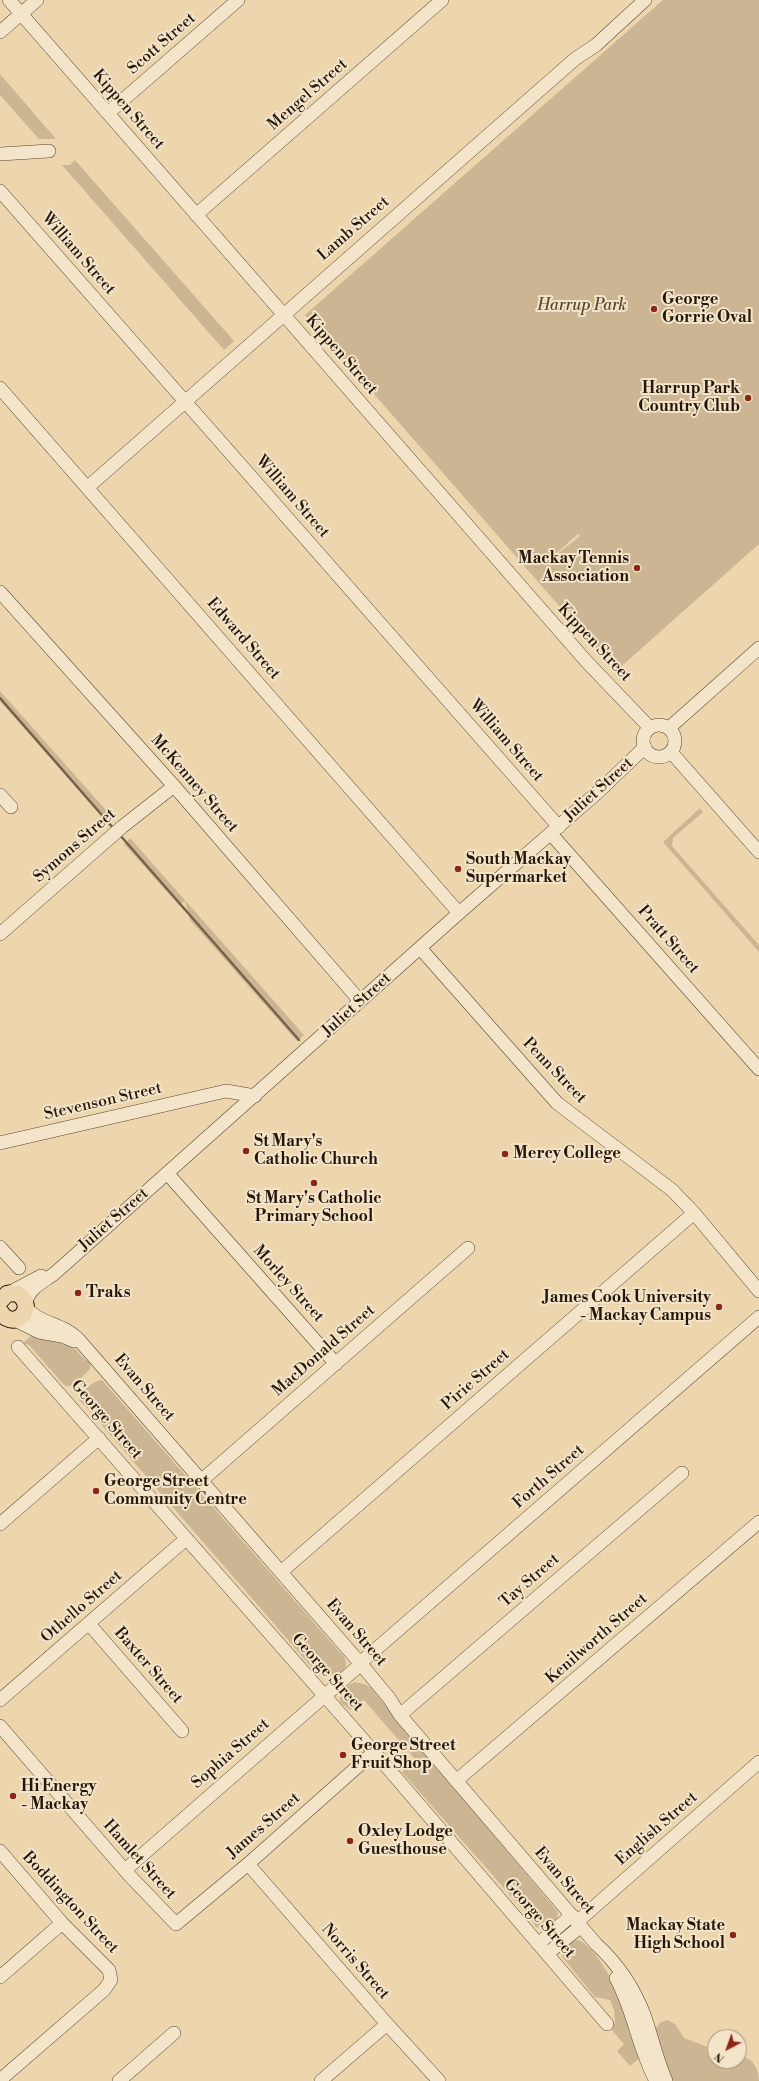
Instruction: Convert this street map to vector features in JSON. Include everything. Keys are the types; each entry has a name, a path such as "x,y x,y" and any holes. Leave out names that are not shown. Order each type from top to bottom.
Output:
{"main road":[{"path":"0,1311 9,1322 22,1316 26,1305 19,1294 3,1296"}],"street":[{"name":"Kippen Street","path":"9,0 586,661 650,728"},
{"path":"0,32 36,0"},
{"name":"Scott Street","path":"108,113 238,0"},
{"name":"Mengel Street","path":"196,215 442,0"},
{"name":"Lamb Street","path":"88,487 283,314 575,59 596,45 645,0"},
{"path":"0,154 49,151"},
{"name":"William Street","path":"0,191 185,401 555,830"},
{"name":"Edward Street","path":"0,388 459,913"},
{"name":"McKenney Street","path":"0,592 174,786 360,1002"},
{"path":"669,728 759,648"},
{"path":"660,725 669,728 675,737 675,742 671,752 667,755 652,755 645,747 645,734 650,728 660,725"},
{"name":"Juliet Street","path":"26,1305 32,1290 55,1273 255,1096 459,913 555,830 645,747"},
{"path":"671,752 759,852"},
{"name":"Symons Street","path":"0,934 122,827 174,786"},
{"path":"0,795 11,807"},
{"name":"Pratt Street","path":"555,830 759,1069"},
{"name":"Penn Street","path":"420,948 557,1103 672,1190 694,1213 759,1290"},
{"name":"Stevenson Street","path":"0,1144 228,1091 255,1096"},
{"path":"214,1094 226,1096 236,1112"},
{"name":"Morley Street","path":"167,1173 336,1364"},
{"name":"Pirie Street","path":"280,1572 694,1213"},
{"path":"0,1247 19,1268"},
{"name":"MacDonald Street","path":"202,1480 468,1248"},
{"name":"Juliet Street","path":"3,1296 67,1262"},
{"name":"Evan Street","path":"26,1305 36,1316 67,1329 86,1348 361,1664 389,1698 400,1715 456,1782 596,1944 639,2018"},
{"name":"Forth Street","path":"361,1664 759,1318"},
{"name":"Evan Street","path":"9,1322 41,1333 64,1336 86,1348"},
{"name":"George Street","path":"18,1347 374,1752 607,2024"},
{"path":"0,1524 99,1438"},
{"name":"Tay Street","path":"400,1715 682,1473"},
{"name":"Kenilworth Street","path":"456,1782 759,1522"},
{"name":"Othello Street","path":"0,1700 186,1539"},
{"name":"Baxter Street","path":"88,1624 182,1731"},
{"name":"Sophia Street","path":"125,1870 361,1664"},
{"name":"Hamlet Street","path":"0,1726 125,1870 176,1924"},
{"name":"James Street","path":"176,1924 248,1864 374,1752"},
{"name":"English Street","path":"576,1921 759,1762"},
{"name":"Boddington Street","path":"0,1851 62,1923 109,1970 111,1980 104,1990 0,2080"},
{"name":"Norris Street","path":"248,1864 387,2024 439,2081"},
{"path":"538,1944 576,1921"},
{"path":"547,1954 576,1921"},
{"path":"0,1977 62,1923"},
{"path":"639,2018 644,2053 656,2081"},
{"path":"639,2018 666,2081"},
{"path":"321,2081 387,2024"},
{"path":"119,2081 174,2033"}],"green space":[{"name":"Harrup Park","path":"663,0 759,0 759,544 616,671 305,315","holes":["578,534 580,536 541,567"]},
{"path":"0,74 56,139 39,139 0,95"},
{"path":"75,160 234,341 224,350 62,165 70,165"},
{"path":"0,691 113,818 108,823 0,701"},
{"path":"700,808 703,812 673,838 672,846 759,945 759,952 663,842"},
{"path":"130,838 304,1035 297,1041 190,920 185,901 179,905 124,844"},
{"path":"33,1334 68,1343 90,1362 90,1369 73,1386 65,1386 29,1345 23,1343"},
{"path":"102,1380 344,1657 346,1665 338,1676 314,1670 79,1400 88,1387 95,1382"},
{"path":"355,1682 367,1685 371,1688 558,1912 557,1921 546,1930 536,1927 532,1920 402,1772 415,1759 364,1700 350,1710 340,1702 342,1692 349,1685"},
{"path":"577,1940 583,1942 595,1954 618,1992 640,2058 630,2066 617,2051 624,2044 610,2028 615,2023 614,2010 610,2000 595,1997 563,1958 564,1948 571,1942"},
{"path":"668,2020 676,2025 684,2038 707,2047 707,2069 747,2069 747,2058 754,2064 758,2072 759,2081 672,2081 666,2068 655,2029 661,2022"}],"waterway":[{"path":"0,698 114,829"},
{"path":"119,834 299,1040"}],"place":[{"name":"George Gorrie Oval","path":"654,309"},
{"name":"Harrup Park Country Club","path":"748,398"},
{"name":"Mackay Tennis Association","path":"637,568"},
{"name":"South Mackay Supermarket","path":"458,869"},
{"name":"St Mary's Catholic Church","path":"246,1151"},
{"name":"Mercy College","path":"505,1154"},
{"name":"St Mary's Catholic Primary School","path":"314,1183"},
{"name":"Traks","path":"78,1293"},
{"name":"James Cook University - Mackay Campus","path":"719,1307"},
{"name":"George Street Community Centre","path":"96,1491"},
{"name":"George Street Fruit Shop","path":"343,1755"},
{"name":"Hi Energy - Mackay","path":"13,1796"},
{"name":"Oxley Lodge Guesthouse","path":"350,1841"},
{"name":"Mackay State High School","path":"733,1935"}]}
